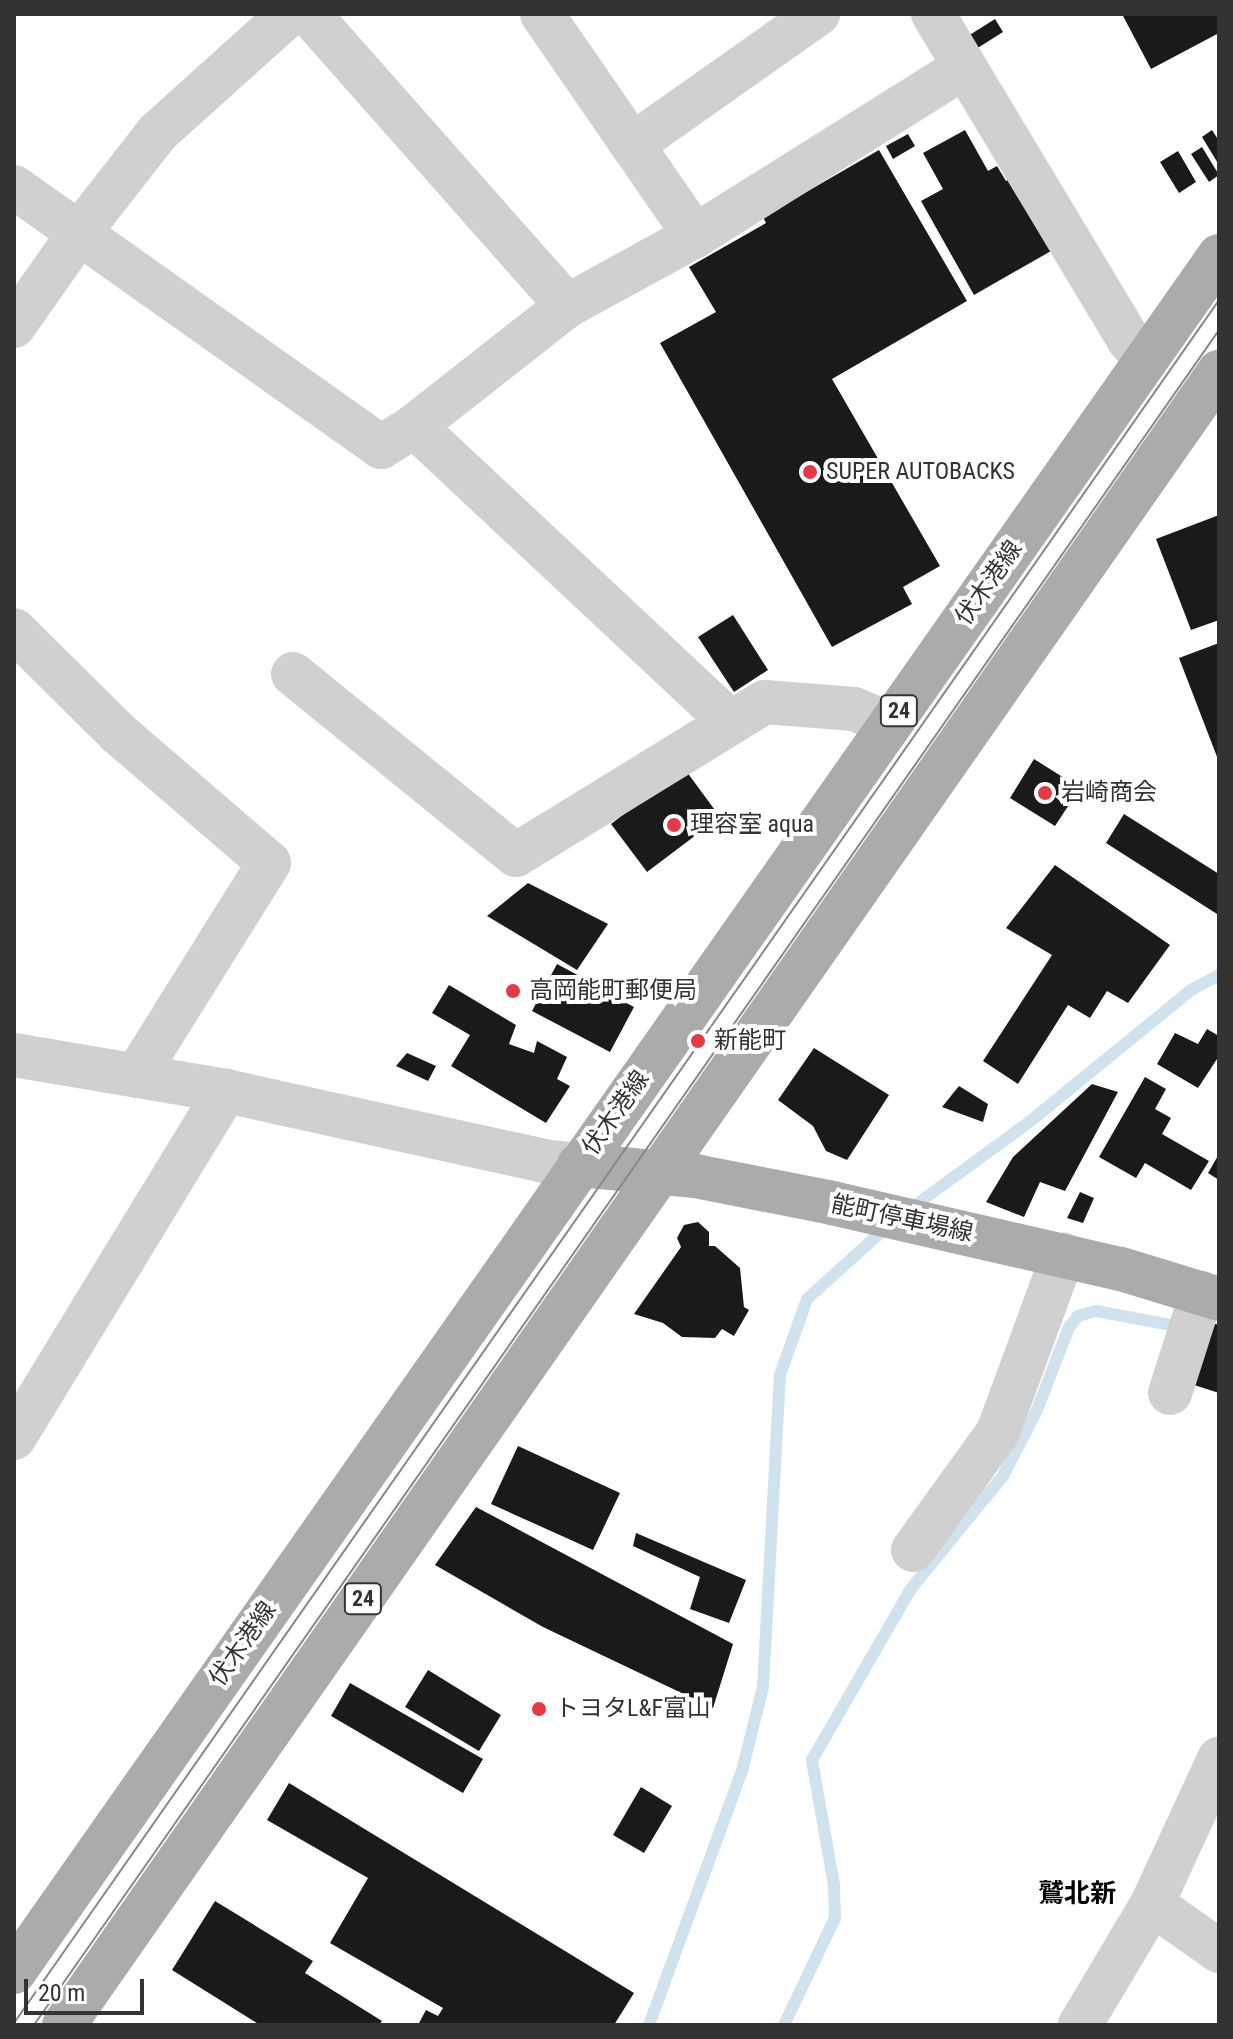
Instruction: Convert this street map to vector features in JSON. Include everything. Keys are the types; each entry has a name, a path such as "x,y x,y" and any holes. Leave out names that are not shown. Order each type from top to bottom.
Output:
{"main road":[{"name":"伏木港線","path":"14,1972 1219,256"},
{"name":"24","path":"64,2025 1219,372"},
{"name":"能町停車場線","path":"579,1165 695,1176 817,1200 1063,1255 1211,1296"}],"street":[{"path":"14,326 79,233 157,133 289,14"},
{"path":"309,14 567,306"},
{"path":"542,14 695,236"},
{"path":"632,145 818,14"},
{"path":"933,14 1128,339 1146,360"},
{"path":"14,187 381,447 414,426 567,306 695,236 963,68"},
{"path":"414,426 731,723"},
{"path":"14,630 118,733 269,863 136,1076"},
{"path":"293,674 516,855 765,702 854,709 889,724"},
{"path":"14,1055 226,1091 529,1158 579,1165"},
{"path":"14,1438 226,1091"},
{"path":"913,1550 998,1432 1063,1255"},
{"path":"1170,1393 1211,1296"},
{"path":"1080,2025 1152,1904 1219,1759"},
{"path":"1152,1904 1219,1951"}],"building":[{"path":"1122,14 1219,14 1219,33 1151,69"},
{"path":"995,19 1003,32 976,49 968,36"},
{"path":"965,130 988,171 997,166 1006,181 1010,179 1051,251 974,295 921,201 943,189 923,153"},
{"path":"1212,130 1219,141 1219,165 1202,137"},
{"path":"908,134 915,146 893,159 886,146"},
{"path":"1202,147 1219,175 1209,182 1191,154"},
{"name":"SUPER AUTOBACKS","path":"879,150 967,301 832,379 940,566 903,587 912,604 832,647 660,343 716,312 689,267 766,223 763,217"},
{"path":"1178,151 1196,182 1179,193 1160,162"},
{"path":"1219,515 1219,620 1191,630 1156,539"},
{"path":"733,615 768,670 734,692 698,637"},
{"path":"1219,643 1219,762 1179,658"},
{"name":"岩崎商会","path":"1034,759 1080,788 1055,826 1010,798"},
{"path":"684,768 720,817 647,872 611,824"},
{"path":"1124,814 1219,874 1217,914 1106,843"},
{"path":"1055,865 1170,945 1128,1003 1107,991 1090,1018 1068,1005 1018,1084 983,1061 1052,955 1006,928"},
{"path":"528,883 608,924 577,970 487,916"},
{"path":"557,964 585,979 579,991 589,996 594,986 634,1007 610,1052 532,1011"},
{"path":"449,985 516,1025 509,1044 534,1053 537,1041 567,1057 557,1079 570,1086 546,1123 451,1066 470,1035 432,1013"},
{"path":"1207,1029 1219,1036 1219,1056 1198,1088 1157,1064 1175,1033 1198,1044"},
{"path":"814,1048 889,1095 847,1160 826,1151 813,1126 778,1100"},
{"path":"407,1053 436,1066 428,1081 396,1066"},
{"path":"1145,1077 1166,1089 1155,1109 1171,1118 1162,1134 1209,1161 1191,1190 1145,1163 1136,1178 1099,1157"},
{"path":"1092,1084 1118,1092 1065,1191 1040,1182 1024,1217 986,1202 1013,1157"},
{"path":"959,1086 988,1104 983,1122 942,1107"},
{"path":"1219,1154 1219,1180 1208,1173"},
{"path":"1080,1192 1094,1198 1083,1223 1067,1218"},
{"path":"698,1222 709,1232 709,1246 715,1246 740,1268 744,1307 749,1310 734,1336 722,1329 715,1338 682,1337 663,1323 634,1314 681,1247 677,1238 684,1225"},
{"path":"1213,1323 1219,1325 1219,1393 1191,1384"},
{"path":"518,1446 620,1493 593,1550 491,1504"},
{"path":"476,1507 733,1644 713,1708 543,1627 435,1565"},
{"path":"636,1533 746,1580 729,1623 690,1609 700,1577 633,1546"},
{"path":"428,1670 501,1715 479,1751 405,1707"},
{"path":"350,1683 483,1759 463,1793 331,1716"},
{"path":"289,1783 634,1993 614,2025 418,2025 426,2010 438,2016 443,2008 330,1943 368,1878 267,1820"},
{"path":"641,1787 672,1806 644,1853 613,1835"},
{"path":"215,1901 313,1961 305,1973 382,2021 379,2025 260,2025 172,1970"}],"waterway":[{"path":"910,1209 1028,1123 1191,990 1219,975"},
{"path":"649,2025 742,1771 763,1687 780,1375 807,1299 889,1225"},
{"path":"784,2025 835,1918 834,1885 812,1760 910,1590 1003,1476 1037,1410 1069,1327 1078,1316 1096,1311 1181,1327"}],"tram line":[{"path":"14,2023 1219,300"},
{"path":"34,2025 1219,330"}],"place":[{"name":"SUPER AUTOBACKS","path":"810,472"},
{"name":"岩崎商会","path":"1045,793"},
{"name":"理容室 aqua","path":"674,825"},
{"name":"高岡能町郵便局","path":"513,991"},
{"name":"新能町","path":"698,1041"},
{"name":"トヨタL&F富山","path":"539,1709"}],"district":[{"name":"鷲北新","path":"1077,1894"}]}
